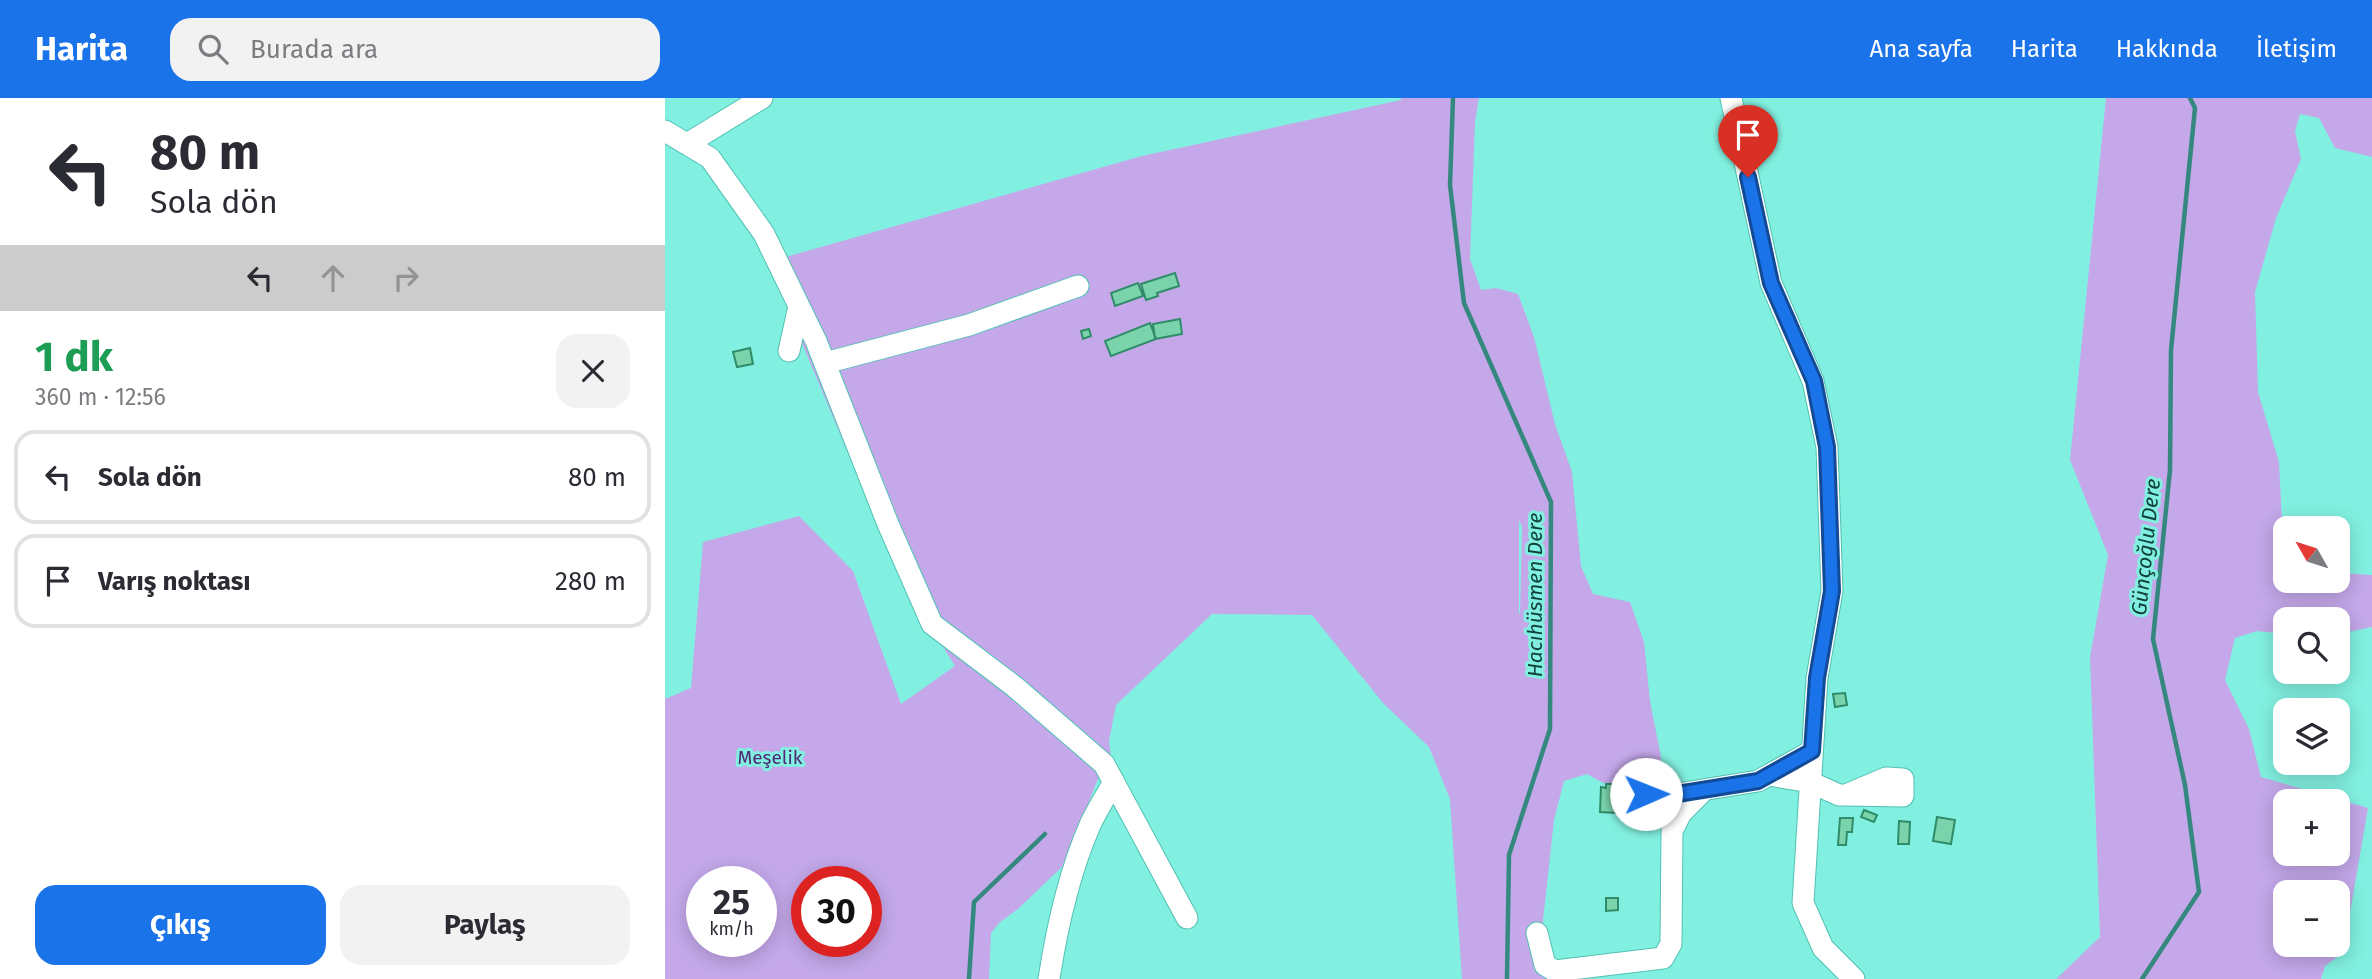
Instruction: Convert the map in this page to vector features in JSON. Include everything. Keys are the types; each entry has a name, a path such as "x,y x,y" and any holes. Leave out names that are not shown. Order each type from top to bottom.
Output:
{"street":[{"path":"687,144 762,98"},
{"path":"1731,98 1771,283 1814,381 1827,447 1832,591 1817,678 1803,903 1823,948 1854,979"},
{"path":"665,131 710,158 764,234 825,363 888,524 932,624 1015,687 1104,764 1187,918"},
{"path":"825,363 969,325 1078,286"},
{"path":"789,351 799,306"},
{"path":"1646,794 1671,795 1758,781 1812,751"},
{"path":"1769,775 1810,782 1839,795 1846,795"},
{"path":"1049,979 1054,944 1069,884 1090,825 1114,782"},
{"path":"1730,787 1795,792 1810,782"},
{"path":"1537,933 1545,965 1555,971 1663,958 1671,944 1672,831 1681,813 1704,790"}],"green space":[{"name":"Meşelik","path":"1401,98 1479,98 1475,122 1470,259 1481,290 1496,288 1518,294 1534,337 1555,424 1572,472 1581,566 1593,594 1630,602 1644,642 1650,701 1661,757 1659,788 1622,789 1587,774 1564,781 1554,820 1543,920 1548,965 1545,979 1462,979 1450,799 1429,747 1383,703 1312,615 1212,614 1116,705 1109,741 1111,757 1097,781 1065,864 991,933 989,979 665,979 665,699 691,688 703,542 799,516 853,571 901,704 955,666 901,580 768,262 1142,156","holes":["1519,520 1522,527 1520,614"]},
{"path":"2106,98 2372,98 2372,157 2335,148 2319,118 2300,114 2295,131 2301,159 2276,218 2255,292 2258,392 2279,462 2282,516 2273,516 2273,593 2350,593 2350,574 2372,575 2372,627 2350,632 2350,607 2273,607 2273,633 2257,631 2235,638 2225,680 2249,729 2261,777 2302,789 2273,789 2273,866 2350,866 2350,803 2368,808 2350,912 2350,880 2273,880 2273,957 2337,957 2325,966 2321,979 2056,979 2100,937 2090,657 2108,555 2070,460"}],"building":[{"path":"1175,273 1179,286 1157,293 1158,296 1146,300 1141,284"},
{"path":"1138,283 1143,296 1115,306 1111,293"},
{"path":"1180,319 1182,334 1155,339 1153,324"},
{"path":"1150,323 1156,339 1111,356 1105,341"},
{"path":"1089,329 1091,336 1083,339 1081,331"},
{"path":"750,348 753,364 737,367 733,352"},
{"path":"1845,693 1847,705 1835,707 1833,694"},
{"path":"1620,779 1635,780 1634,799 1619,798"},
{"path":"1606,784 1620,784 1618,813 1600,812 1601,787 1606,788"},
{"path":"1864,810 1877,815 1874,822 1861,817"},
{"path":"1937,817 1955,820 1951,844 1933,841"},
{"path":"1840,818 1853,818 1852,832 1847,832 1846,845 1838,845"},
{"path":"1899,821 1910,822 1909,844 1898,844"},
{"path":"1606,898 1618,898 1618,910 1606,911"}],"waterway":[{"name":"Hacıhüsmen Dere","path":"1453,98 1450,185 1464,303 1551,502 1550,729 1509,855 1507,979"},
{"name":"Günçoğlu Dere","path":"2142,979 2199,892 2185,785 2153,639 2170,470 2171,350 2195,108 2190,98"},
{"path":"969,979 974,902 1045,834"}],"route":[{"path":"1646,794 1671,795 1758,781 1812,751 1817,678 1832,591 1827,447 1814,381 1771,283 1748,177"}]}
